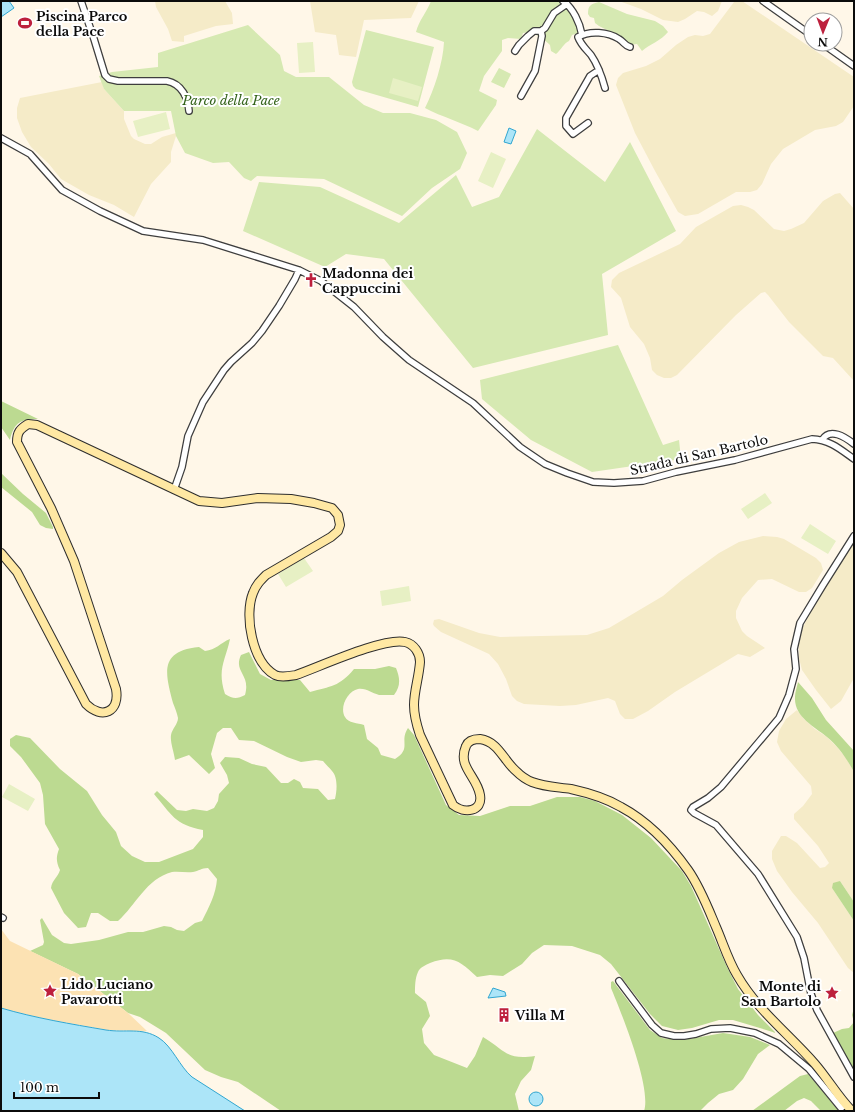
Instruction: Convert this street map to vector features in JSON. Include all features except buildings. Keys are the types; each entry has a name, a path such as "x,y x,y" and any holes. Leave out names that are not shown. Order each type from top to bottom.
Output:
{"street":[{"path":"81,1 105,75 108,79 118,81 173,82 181,88 188,102 190,111"},
{"path":"763,1 803,29"},
{"path":"515,51 519,45 534,31 541,31 545,28 554,13 565,2 580,25 582,35"},
{"path":"521,96 535,71 542,36 541,31"},
{"path":"605,88 599,70 591,55 582,47 578,37 591,33 607,35 618,38 626,46 630,47"},
{"path":"834,52 854,66"},
{"path":"588,124 573,134 566,126 566,118 590,76 599,70"},
{"name":"Strada di San Bartolo","path":"1,138 30,154 62,190 100,211 143,231 203,240 299,270 321,281 354,306 409,360 473,403 520,447 545,464 593,482 614,483 643,481 676,472 735,460 812,440 822,440 825,435 830,432 845,438 854,444"},
{"path":"174,490 182,467 188,436 203,402 228,366 260,335 279,306 299,270"},
{"path":"1,553 17,572 86,704 92,710 100,713 109,712 114,707 118,697 116,689 74,561 51,508 17,442 20,429 28,424 37,424 199,501 222,503 258,498 292,499 332,508 338,515 340,524 338,531 331,537 266,576 258,583 253,594 250,607 250,624 258,656 265,666 275,675 286,677 296,676 373,646 393,642 404,642 412,645 418,653 420,661 414,706 416,723 420,735 453,805 459,810 468,811 476,808 480,803 479,791 466,766 463,755 467,744 475,739 485,740 493,744 516,771 532,782 547,786 570,789 602,798 622,807 644,823 661,839 688,870 704,900 736,974 753,1000 816,1065 852,1111"},
{"path":"822,440 836,446 854,459"},
{"path":"854,536 800,623 794,649 796,669 789,695 779,718 721,787 691,810 716,825 758,874 798,937 811,994 817,1010 854,1077"},
{"path":"619,981 652,1025 661,1033 674,1036 684,1036 711,1029 730,1028 755,1033 779,1044 809,1069 841,1108 846,1104"}],"shaded area":[{"path":"155,1 225,1 232,13 233,24 216,26 184,36 184,42 172,41 168,29 156,7"},
{"path":"310,1 419,1 411,18 364,20 356,57 339,55 336,35 315,32"},
{"path":"619,1 722,1 718,11 712,16 704,12 697,11 678,22 663,20 641,9"},
{"path":"742,1 803,42 803,52 817,52 854,77 854,106 843,122 836,126 815,130 783,149 771,164 762,184 757,190 750,192 736,192 698,214 685,216 678,212 655,171 635,133 616,85 618,78 623,73 646,66 660,59 688,37 710,34 734,2"},
{"path":"102,82 104,89 124,111 124,119 131,136 134,139 145,144 151,144 162,137 176,133 171,152 171,162 151,184 134,217 114,205 89,195 61,179 49,164 31,147 22,132 17,118 17,108 20,98"},
{"path":"840,193 854,209 854,381 833,358 823,356 789,322 765,292 761,293 736,315 677,375 671,378 664,378 657,375 652,370 650,358 644,344 630,327 621,298 611,287 612,280 619,273 680,244 696,227 733,206 741,205 748,207 754,210 774,229 784,231 804,223 823,201 835,194"},
{"path":"763,536 784,539 816,558 821,563 823,570 812,588 806,592 799,592 772,579 758,580 742,598 736,611 736,618 742,631 765,648 750,657 738,654 633,719 625,719 620,714 615,701 608,698 576,705 560,706 524,704 517,701 512,696 506,679 498,664 489,654 441,632 433,624 434,620 439,619 479,633 500,637 587,635 609,628 663,596 719,553 739,542"},
{"path":"854,543 854,678 841,701 831,709 802,670 799,658 799,643 803,627 822,591"},
{"path":"797,710 804,719 837,747 846,758 854,772 854,902 840,881 832,888 854,921 854,973 848,968 818,923 792,892 777,871 772,859 772,851 781,836 786,836 797,843 820,868 825,867 829,863 818,846 794,819 794,814 803,806 812,794 811,786 781,751 777,742 779,731 786,719"}],"green space":[{"path":"431,1 558,1 566,6 576,24 578,33 572,35 569,41 556,54 551,51 550,45 544,40 530,33 523,33 521,39 508,38 502,40 502,51 484,76 479,91 497,100 496,105 478,131 425,108 438,76 444,42 416,32"},
{"path":"599,2 627,14 655,21 663,26 668,32 662,38 642,51 637,44 628,45 599,26 595,23 594,18 590,17 588,14 589,7 592,4"},
{"name":"Parco della Pace","path":"248,25 280,55 284,71 296,77 329,77 364,105 383,113 410,113 436,120 457,132 467,153 460,169 432,188 402,216 324,179 257,176 251,181 244,178 229,162 213,163 185,153 176,136 171,111 124,111 104,89 99,76 112,72 158,67 158,53"},
{"path":"366,30 434,47 418,107 356,89 353,86 352,82"},
{"path":"313,42 315,72 299,73 297,43"},
{"path":"499,68 511,74 504,88 491,82"},
{"path":"393,78 422,87 418,101 389,93"},
{"path":"166,112 170,129 138,137 133,121"},
{"path":"537,129 605,182 630,142 676,231 602,274 608,335 473,368 384,259 346,254 325,267 243,231 259,182 320,187 399,223 456,175 472,207 499,197"},
{"path":"491,152 506,159 493,188 478,181"},
{"path":"618,345 663,445 679,440 681,459 592,472 531,440 482,399 480,380"},
{"path":"1,401 38,419 23,421 16,425 10,440 1,427"},
{"path":"1,473 46,513 53,529 40,525 32,512 1,487"},
{"path":"765,493 772,503 748,519 741,509"},
{"path":"810,524 836,541 828,554 801,538"},
{"path":"304,558 313,571 286,587 278,574"},
{"path":"409,586 411,601 382,606 380,591"},
{"path":"230,639 223,666 222,678 225,694 233,698 245,695 246,682 240,670 239,661 241,655 249,652 260,674 271,680 300,680 310,692 339,683 354,669 375,669 389,666 396,668 399,682 398,688 394,695 379,695 361,689 354,690 348,696 344,704 343,713 346,719 351,722 364,725 367,739 378,748 381,755 395,759 403,751 408,728 414,735 446,805 459,815 480,816 510,806 530,806 557,797 580,797 595,801 622,815 651,838 682,871 691,886 738,989 758,1015 776,1033 733,1020 719,1020 692,1028 678,1030 662,1026 650,1014 611,964 600,955 572,946 544,945 532,953 522,964 503,976 490,975 477,977 466,967 456,961 445,959 438,960 423,966 419,970 415,982 415,993 426,1002 430,1016 422,1029 424,1043 434,1055 467,1068 475,1056 483,1037 512,1055 518,1057 535,1056 531,1070 521,1081 515,1094 519,1111 281,1111 238,1082 205,1070 166,1033 140,1017 128,1013 78,974 30,951 43,945 44,942 40,920 42,918 52,935 64,943 71,944 99,940 128,932 143,932 164,926 184,931 195,923 202,921 214,895 217,879 208,868 193,872 172,872 163,875 148,886 118,921 110,921 98,913 91,913 86,927 78,928 64,913 51,888 60,870 57,860 59,849 45,824 43,795 40,783 21,757 10,746 10,739 16,735 30,738 60,769 87,791 102,815 116,832 121,846 132,856 145,862 159,862 193,849 203,837 203,830 186,825 174,818 154,794 157,791 177,810 186,811 193,809 207,811 214,808 218,801 219,794 229,783 227,775 220,763 225,757 239,758 252,764 266,767 281,783 288,783 294,779 300,782 303,788 318,789 328,800 335,799 337,788 336,780 332,771 323,761 316,760 301,762 254,741 239,740 231,728 223,728 217,733 211,754 215,768 209,774 189,755 175,760 171,735 178,718 168,682 168,665 177,653 186,649 199,647 205,651 215,648"},
{"path":"798,682 812,698 826,720 854,751 854,772 835,744 801,716 795,697"},
{"path":"9,784 35,799 28,811 2,797"},
{"path":"840,881 854,902 854,921 832,888 833,883"},
{"path":"613,981 650,1030 662,1038 677,1040 723,1033 750,1037 770,1045 758,1054 743,1079 733,1090 719,1094 700,1111 644,1111 644,1085 640,1068 628,1031 611,988 611,982"},
{"path":"854,1008 854,1022 852,1015"},
{"path":"854,1022 854,1070 833,1033 849,1028"},
{"path":"808,1074 839,1111 821,1111 811,1101 804,1098 797,1101 784,1111 752,1111 800,1076"}],"sand":[{"name":"Lido Luciano Pavarotti","path":"1,929 10,941 78,974 128,1013 147,1031 108,1030 41,1018 1,1008"}],"water":[{"path":"1,1 9,1 14,8 1,17"},
{"path":"509,128 516,131 511,144 504,142"},
{"path":"493,988 505,992 506,996 488,998"},
{"path":"1,1008 40,1018 106,1030 140,1031 153,1035 168,1046 192,1077 245,1111 1,1111"},
{"path":"536,1092 541,1094 543,1099 541,1104 536,1106 531,1104 529,1099 531,1094"}],"place":[{"name":"Piscina Parco della Pace","path":"25,23"},
{"name":"Madonna dei Cappuccini","path":"311,280"},
{"name":"Lido Luciano Pavarotti","path":"50,991"},
{"name":"Monte di San Bartolo","path":"832,993"},
{"name":"Villa M","path":"504,1015"}]}
